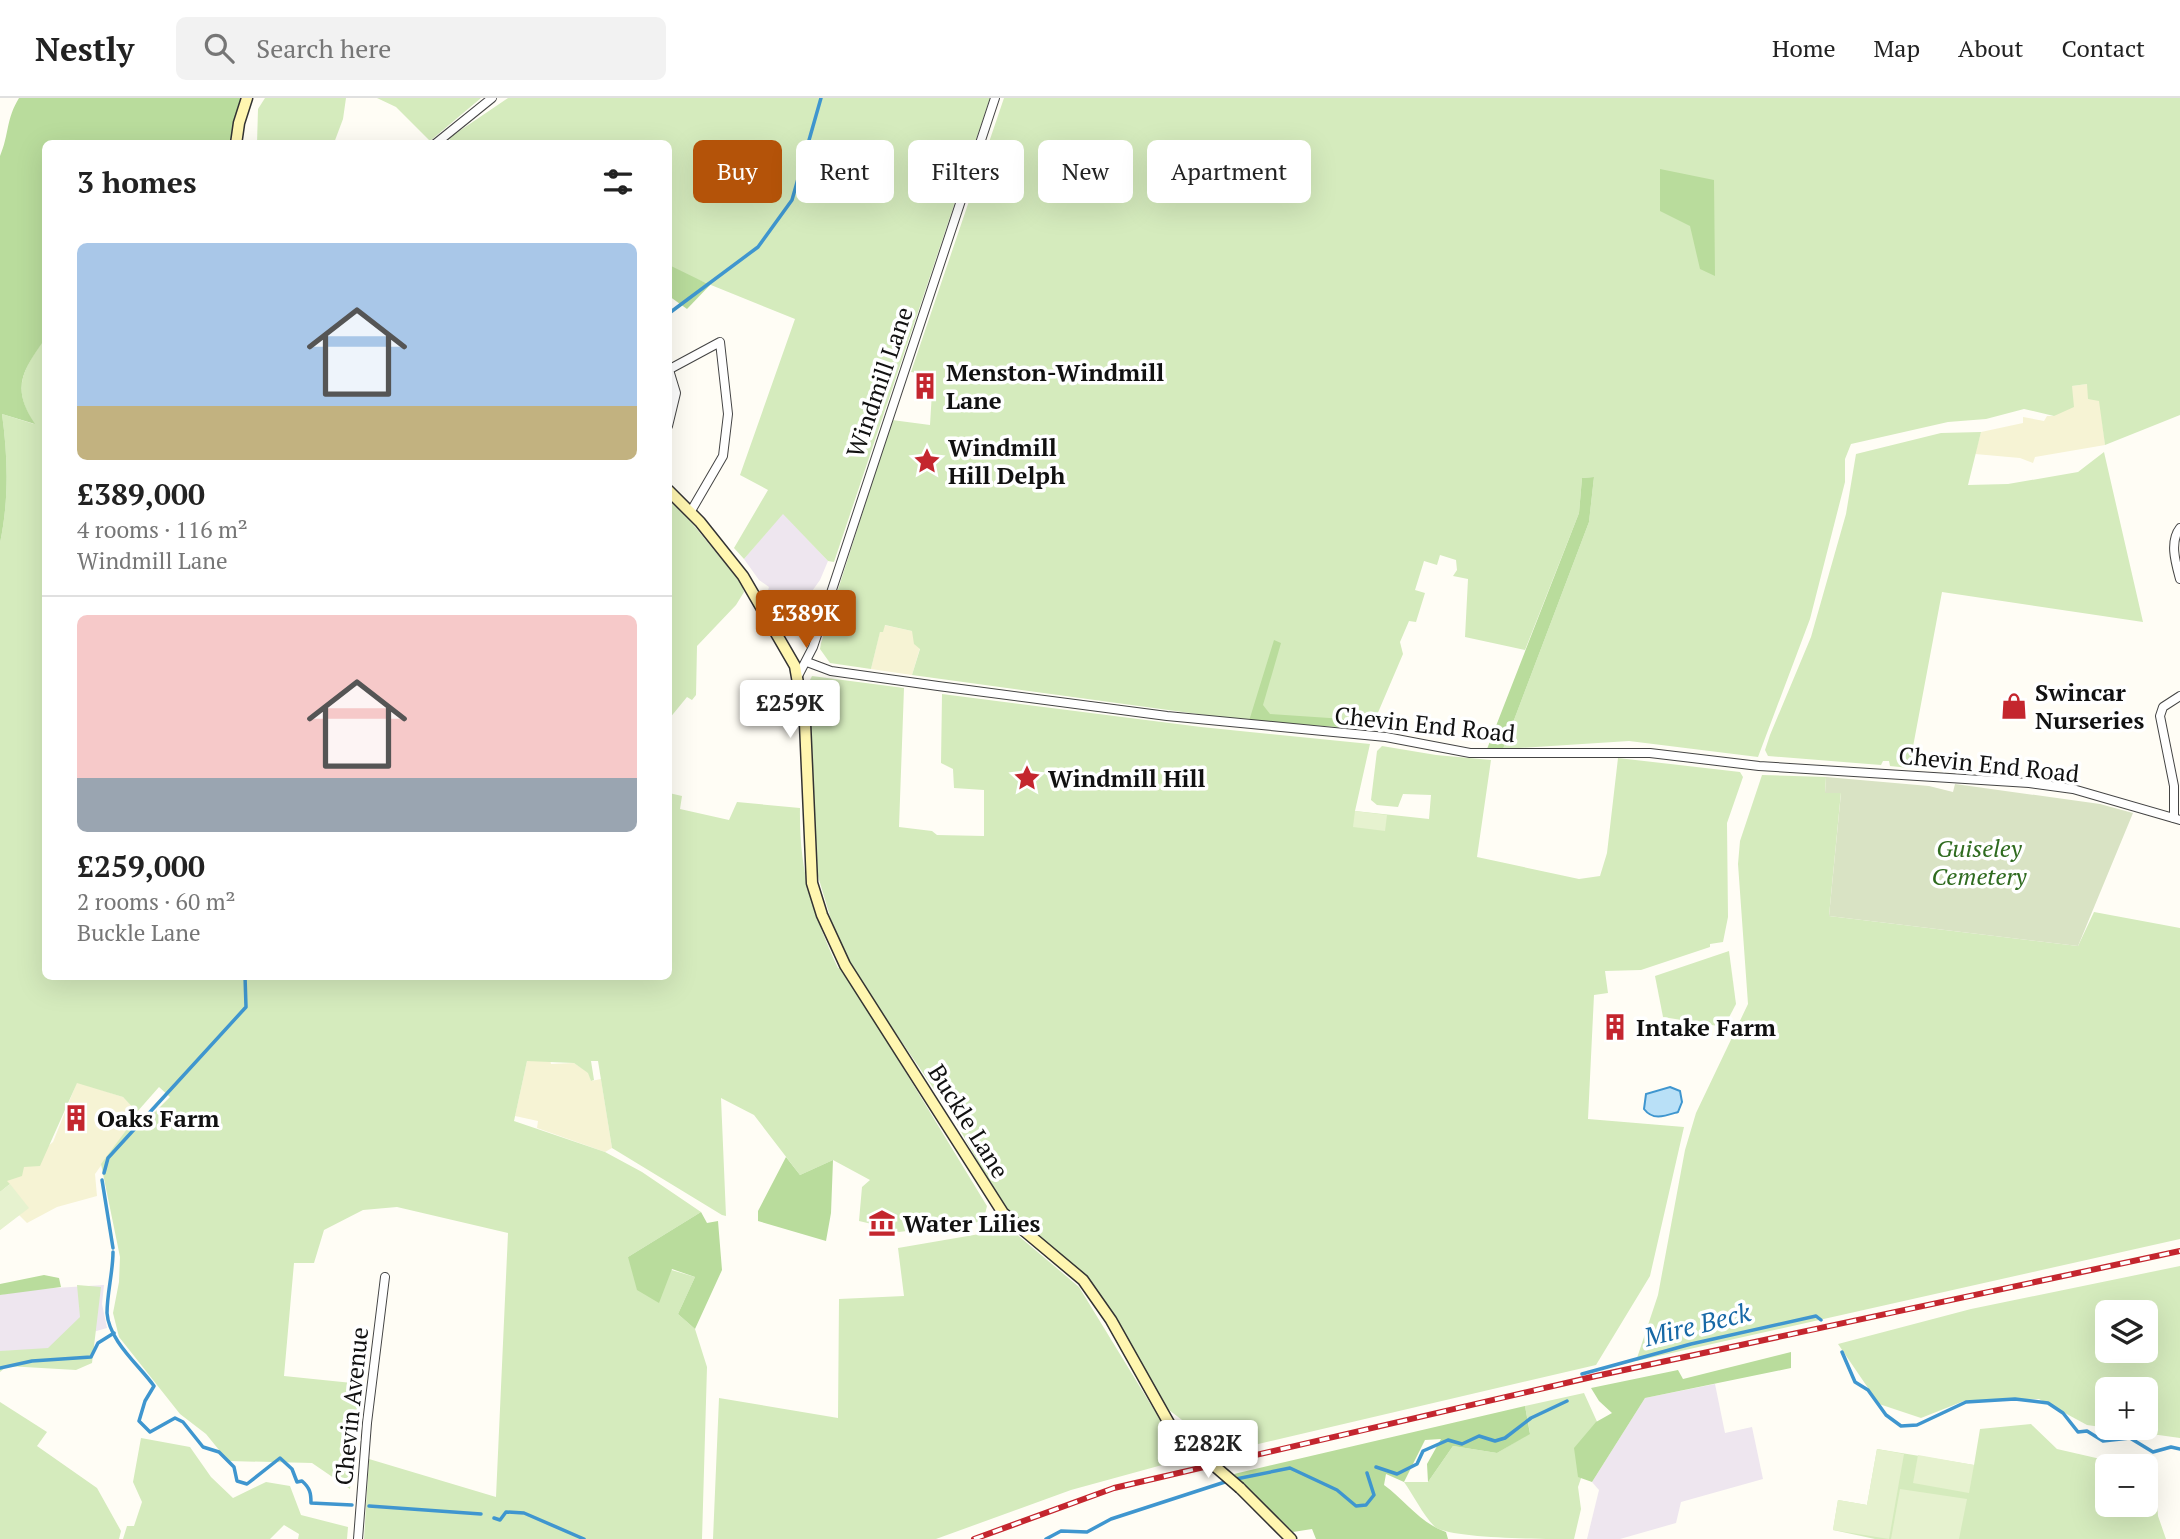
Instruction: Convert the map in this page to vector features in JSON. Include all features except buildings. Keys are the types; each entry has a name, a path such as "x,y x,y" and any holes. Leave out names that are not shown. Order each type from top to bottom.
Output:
{"street":[{"path":"237,140 247,98"},
{"path":"440,140 492,98"},
{"name":"Windmill Lane","path":"798,676 807,662 995,98"},
{"path":"672,368 720,342 728,414 723,456 691,511"},
{"path":"672,380 676,393 672,410"},
{"name":"Buckle Lane","path":"672,494 691,511 726,553 792,658 798,676 805,723 812,883 822,915 845,965 1003,1213 1083,1280 1111,1320 1170,1425 1240,1488 1291,1539"},
{"path":"2180,528 2176,533 2174,558 2180,579"},
{"name":"Chevin End Road","path":"807,662 831,671 941,686 1167,716 1386,737 1470,752 1650,753 1759,766 2029,783 2073,789 2177,819"},
{"path":"2177,819 2174,786 2160,716 2163,707 2180,696"},
{"name":"Chevin Avenue","path":"358,1539 367,1423 384,1277"}],"shaded area":[{"path":"2087,384 2100,401 2105,445 2035,457 2033,463 2020,458 1975,454 1981,432 2023,423 2023,417 2044,421 2047,416 2054,416 2072,386"},
{"path":"783,513 828,561 820,580 787,626 767,594 769,587 759,580 744,559"},
{"path":"884,625 912,631 920,648 912,675 871,669 880,631"},
{"path":"550,1059 551,1064 574,1063 589,1073 591,1081 601,1079 612,1148 605,1152 537,1128 538,1121 515,1116 527,1061"},
{"name":"Oaks Farm","path":"77,1082 123,1097 132,1106 126,1118 127,1129 95,1174 97,1196 57,1207 27,1223 19,1215 0,1230 0,1192 10,1185 6,1181 53,1142"},
{"path":"104,1285 102,1304 107,1328 86,1334 66,1350 0,1351 0,1295 22,1290"},
{"path":"1715,1384 1725,1433 1752,1427 1763,1479 1681,1502 1676,1523 1620,1539 1587,1539 1599,1490 1592,1482 1645,1398"}],"green space":[{"path":"19,98 241,98 233,140 42,140 42,343 25,370 22,380 23,400 35,424 2,414 7,479 0,543 0,156"},
{"path":"265,98 346,98 343,119 335,140 257,140 258,109"},
{"path":"377,98 481,98 431,140 396,107"},
{"path":"508,98 990,98 976,140 908,140 908,203 955,203 834,562 828,561 783,514 744,559 734,548 768,490 740,475 795,319 672,269 672,140 449,138"},
{"path":"1004,98 2180,98 2180,415 2105,445 2099,401 2088,399 2087,384 2072,386 2074,407 2054,416 2024,409 1986,419 1948,422 1851,444 1845,459 1845,482 1810,619 1758,757 1629,741 1503,749 1589,522 1594,477 1582,478 1579,513 1525,650 1465,637 1468,579 1453,576 1457,570 1456,560 1440,555 1437,565 1424,561 1415,590 1425,593 1416,622 1409,621 1400,642 1403,654 1371,729 1249,721 912,675 920,649 914,644 912,631 885,625 883,632 880,632 871,669 830,663 820,649 821,643 892,420 930,425 933,375 911,372 968,203 1024,203 1024,140 990,140"},
{"path":"1660,169 1714,180 1715,276 1700,269 1690,226 1660,211"},
{"path":"672,266 710,285 687,309 672,298"},
{"path":"42,343 42,980 672,980 672,794 682,796 680,809 729,820 737,802 800,808 802,852 809,890 838,968 843,969 987,1206 984,1218 978,1222 899,1232 893,1230 896,1220 890,1221 889,1228 859,1221 862,1187 870,1180 833,1160 800,1175 754,1115 721,1098 726,1216 722,1215 612,1148 598,1061 591,1061 594,1080 591,1081 588,1073 574,1063 527,1061 514,1121 605,1152 642,1172 701,1212 628,1257 695,1277 678,1314 695,1329 707,1367 702,1539 364,1539 369,1459 496,1497 508,1233 397,1207 363,1210 324,1230 314,1263 294,1263 284,1376 362,1384 350,1489 312,1463 228,1461 206,1434 180,1414 119,1337 113,1313 119,1282 120,1257 101,1164 127,1129 140,1127 170,1097 159,1087 137,1112 123,1097 77,1083 40,1166 24,1167 22,1176 7,1181 10,1184 0,1192 0,543 7,479 2,414 34,424 27,411 22,389 31,360"},
{"path":"1981,432 1968,485 2008,484 2078,472 2104,452 2143,622 1942,592 1909,768 1890,766 1889,761 1883,761 1881,765 1768,756 1765,750 1770,735 1811,637 1846,514 1856,454 1941,433"},
{"path":"1594,477 1589,522 1503,749 1487,749 1579,513 1582,478"},
{"path":"672,503 741,583 744,592 736,605 697,646 696,695 692,700 687,697 672,715"},
{"path":"1274,640 1281,643 1263,705 1270,714 1374,721 1371,729 1249,721"},
{"path":"812,676 904,688 899,827 932,831 937,835 984,836 984,790 954,788 953,769 941,763 942,694 1201,727 1370,744 1355,811 1429,819 1431,795 1403,794 1398,807 1377,805 1371,800 1377,751 1382,746 1491,760 1477,857 1579,879 1600,876 1607,853 1618,758 1740,772 1743,777 1727,823 1728,917 1723,942 1710,944 1710,947 1641,970 1605,971 1608,993 1594,995 1588,1119 1684,1127 1650,1276 1596,1365 1224,1452 1165,1407 1114,1314 1095,1288 1075,1266 1009,1211 990,1184 953,1117 850,966 835,933 815,866 808,684"},
{"path":"1762,775 1826,777 1825,792 1841,792 1829,916 2078,946 2094,912 2180,928 2180,1239 1636,1361 1658,1295 1685,1150 1696,1113 1748,1004 1738,864 1740,841"},
{"name":"Guiseley Cemetery","path":"1826,777 1929,786 1953,792 1955,784 2100,804 2133,813 2078,946 1829,916 1841,793 1825,793"},
{"path":"1355,811 1387,815 1385,831 1353,827"},
{"path":"1729,951 1736,1004 1724,1027 1663,1017 1655,976"},
{"path":"786,1157 800,1175 833,1160 831,1213 826,1241 758,1221 758,1211"},
{"path":"10,1184 29,1208 0,1230 0,1192"},
{"path":"701,1212 707,1223 718,1221 722,1270 695,1329 678,1314 695,1277 672,1269 659,1303 637,1290 628,1257"},
{"path":"1007,1226 1079,1287 1184,1459 1071,1490 936,1539 713,1539 719,1398 838,1418 839,1299 904,1296 898,1248 997,1231"},
{"path":"2180,1266 2180,1438 2158,1435 2158,1377 2095,1377 2095,1426 2087,1425 2039,1399 1964,1401 1921,1418 1879,1404 1838,1344 1971,1309"},
{"path":"44,1275 59,1278 61,1287 0,1295 0,1284"},
{"path":"77,1285 101,1287 92,1363 76,1370 7,1366 0,1372 0,1351 48,1348 80,1317"},
{"path":"1791,1352 1791,1368 1645,1398 1592,1482 1578,1477 1574,1448 1596,1422 1612,1413 1599,1401 1591,1388 1678,1370 1683,1379"},
{"path":"1584,1393 1599,1426 1578,1487 1581,1509 1574,1539 1501,1538 1445,1531 1435,1527 1404,1482 1428,1482 1453,1446 1497,1453 1530,1433 1525,1406"},
{"path":"0,1402 47,1432 37,1446 97,1488 121,1531 119,1539 0,1539"},
{"path":"1525,1406 1530,1434 1497,1453 1453,1446 1428,1482 1427,1464 1441,1439 1425,1440 1404,1482 1386,1474 1384,1485 1421,1517 1446,1532 1448,1539 1316,1539 1312,1529 1293,1532 1234,1474"},
{"path":"2031,1424 2057,1449 2095,1458 2095,1517 2158,1516 2166,1539 1875,1539 1833,1530 1838,1500 1867,1505 1877,1449 1974,1465 1980,1429"},
{"path":"141,1438 190,1447 211,1477 233,1498 266,1482 290,1486 301,1515 348,1527 347,1539 298,1539 299,1534 284,1525 270,1539 123,1539 127,1526 134,1526 142,1502 133,1482"},
{"path":"1877,1449 1904,1454 1889,1539 1833,1530 1838,1500 1867,1505"},
{"path":"1918,1455 1974,1465 1969,1493 1913,1483"},
{"path":"1900,1489 1967,1499 1959,1539 1891,1539"}],"water":[{"path":"1670,1087 1680,1091 1682,1102 1678,1112 1660,1116 1651,1115 1644,1109 1646,1094"}],"waterway":[{"path":"672,311 758,247 792,200 821,98"},
{"path":"104,1173 108,1158 246,1007 245,980"},
{"path":"102,1180 113,1248"},
{"name":"Mire Beck","path":"113,1252 107,1305 109,1323 119,1343 154,1386 145,1401 139,1421 150,1432 175,1418 183,1422 203,1447 219,1452 234,1467 237,1481 247,1484 280,1458 292,1469 297,1482 302,1481 307,1486 311,1503 352,1505"},
{"name":"Mire Beck","path":"1582,1374 1691,1344 1816,1316 1821,1320"},
{"path":"0,1368 32,1361 91,1357 98,1343 114,1333"},
{"name":"Mire Beck","path":"1842,1352 1855,1382 1868,1390 1886,1415 1901,1426 1917,1425 1966,1402 2015,1399 2048,1403 2063,1413 2078,1432 2087,1431 2103,1441 2130,1438 2153,1452 2171,1447 2180,1449"},
{"name":"Mire Beck","path":"1376,1467 1397,1474 1417,1464 1423,1451 1448,1440 1462,1444 1479,1436 1495,1441 1505,1438 1531,1418 1567,1401"},
{"name":"Mire Beck","path":"1236,1479 1290,1468 1337,1490 1356,1506 1366,1505 1374,1495 1367,1473"},
{"name":"Mire Beck","path":"1046,1539 1061,1531 1087,1532 1111,1519 1228,1481"},
{"name":"Mire Beck","path":"369,1506 481,1514"},
{"name":"Mire Beck","path":"494,1518 500,1520 506,1512 524,1513 584,1539"}],"railway":[{"path":"974,1539 1114,1488 1596,1376 2180,1251"}],"place":[{"name":"Menston-Windmill Lane","path":"925,386"},
{"name":"Windmill Hill Delph","path":"927,461"},
{"name":"Swincar Nurseries","path":"2014,706"},
{"name":"Windmill Hill","path":"1027,778"},
{"name":"Intake Farm","path":"1615,1027"},
{"name":"Oaks Farm","path":"76,1118"},
{"name":"Water Lilies","path":"882,1223"}]}
